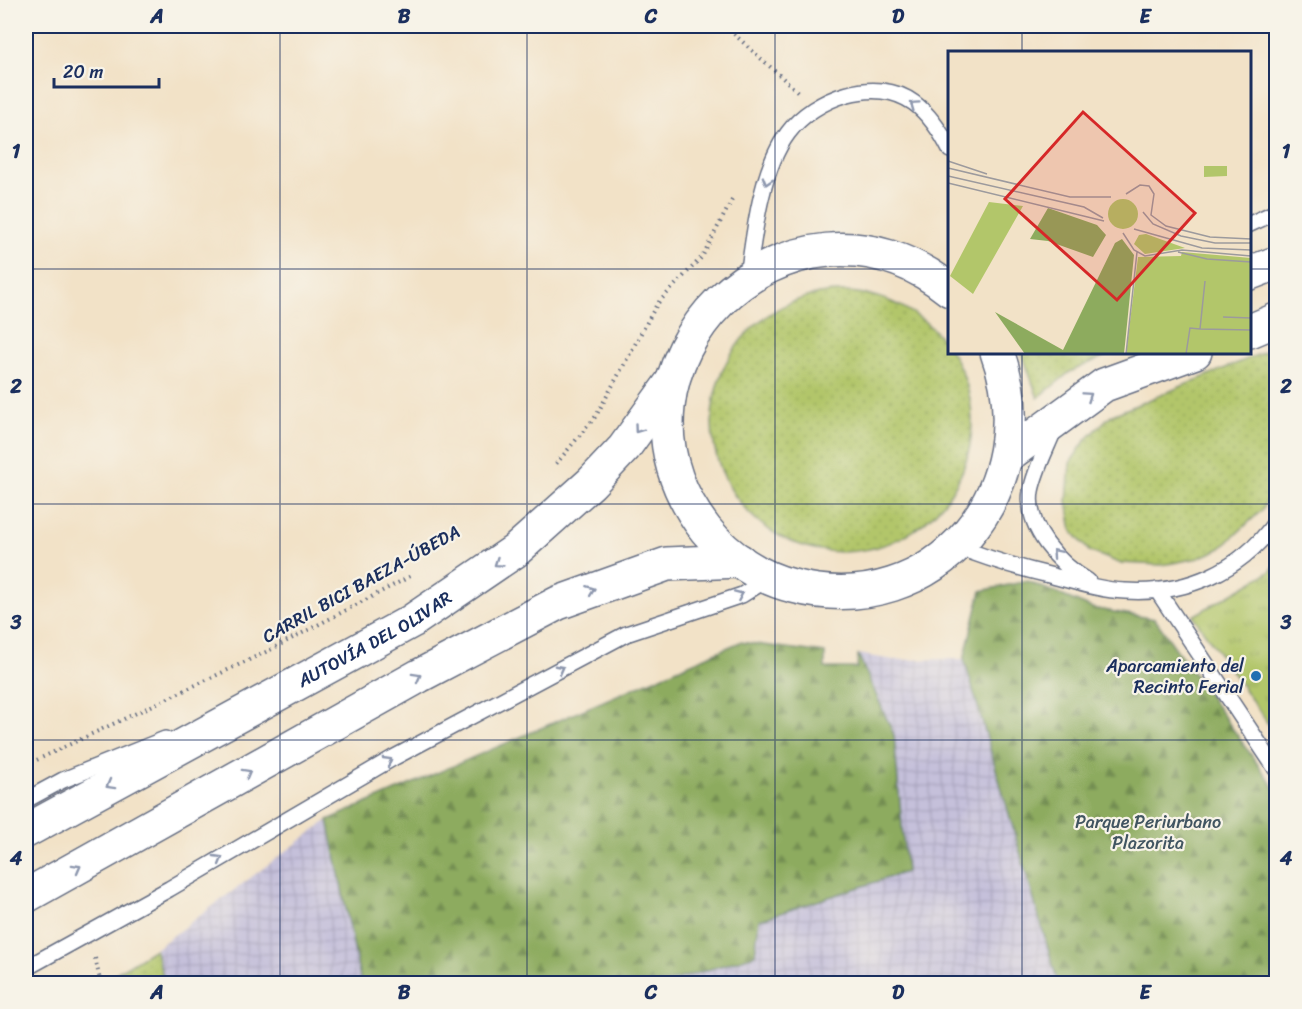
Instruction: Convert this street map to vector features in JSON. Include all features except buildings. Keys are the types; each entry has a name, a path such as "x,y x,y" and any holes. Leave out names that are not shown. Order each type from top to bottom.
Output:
{"highway":[{"path":"948,289 924,272 905,263 886,256 845,250 815,252 785,259 748,277 722,297 700,322 683,350 672,381 668,425 671,454 678,482 691,508 708,532 740,561 769,578 818,591 868,590 913,576 956,546 989,505 1007,456 1010,404 998,354"},
{"path":"1251,273 1276,263"},
{"path":"1251,331 1276,320"},
{"path":"1007,456 1104,385 1189,354"},
{"name":"AUTOVÍA DEL OLIVAR","path":"26,831 412,621 515,551 591,483 624,448 672,381"},
{"path":"26,896 419,676 558,603 667,564 740,561"}],"lane":[{"path":"748,277 756,220 768,174 788,133 817,105 851,93 888,92 912,102 928,116 942,133 948,146"},
{"path":"1251,224 1276,212"},
{"path":"1061,415 1041,459 1031,492 1033,515 1044,538 1059,558 1078,574 1102,588"},
{"path":"956,546 993,561 1102,588 1126,592 1157,590 1197,582 1235,564 1259,543 1276,521"},
{"path":"26,968 169,889 393,758 626,634 742,595 769,578"},
{"path":"1157,590 1276,769"},
{"path":"26,800 63,780 274,696"}],"path":[{"path":"725,26 795,90 817,105"},
{"path":"789,97 803,86"},
{"path":"549,473 596,416 657,304 706,251 736,192"},
{"name":"CARRIL BICI BAEZA-ÚBEDA","path":"26,765 270,650 418,573"}],"shaded area":[{"path":"740,642 825,653 825,668 857,668 858,654 893,660 964,659 1058,983 165,984 155,949 328,820"}],"green space":[{"path":"842,292 867,294 903,307 924,321 943,340 948,347 948,354 953,354 957,361 970,397 970,447 957,483 943,504 924,523 903,537 867,550 842,552 817,550 792,542 770,530 750,514 734,494 722,472 714,447 712,422 714,397 722,372 734,350 750,330 770,314 792,302 817,294"},
{"path":"1276,347 1276,481 1262,510 1221,548 1199,558 1162,565 1119,563 1089,551 1072,531 1067,501 1070,463 1085,441 1110,416"},
{"path":"1023,354 1109,354 1070,372 1038,398"},
{"name":"Aparcamiento del Recinto Ferial","path":"1276,563 1276,735 1193,616 1271,571"},
{"name":"Parque Periurbano Plazorita","path":"1027,581 1092,608 1155,619 1276,790 1276,983 1058,983 964,659 981,591"},
{"path":"740,642 825,653 825,668 857,668 858,654 894,735 906,872 759,920 755,955 666,983 361,983 328,820"},
{"path":"155,949 165,983 100,983"}],"place":[{"name":"Aparcamiento del Recinto Ferial","path":"1256,676"}]}
